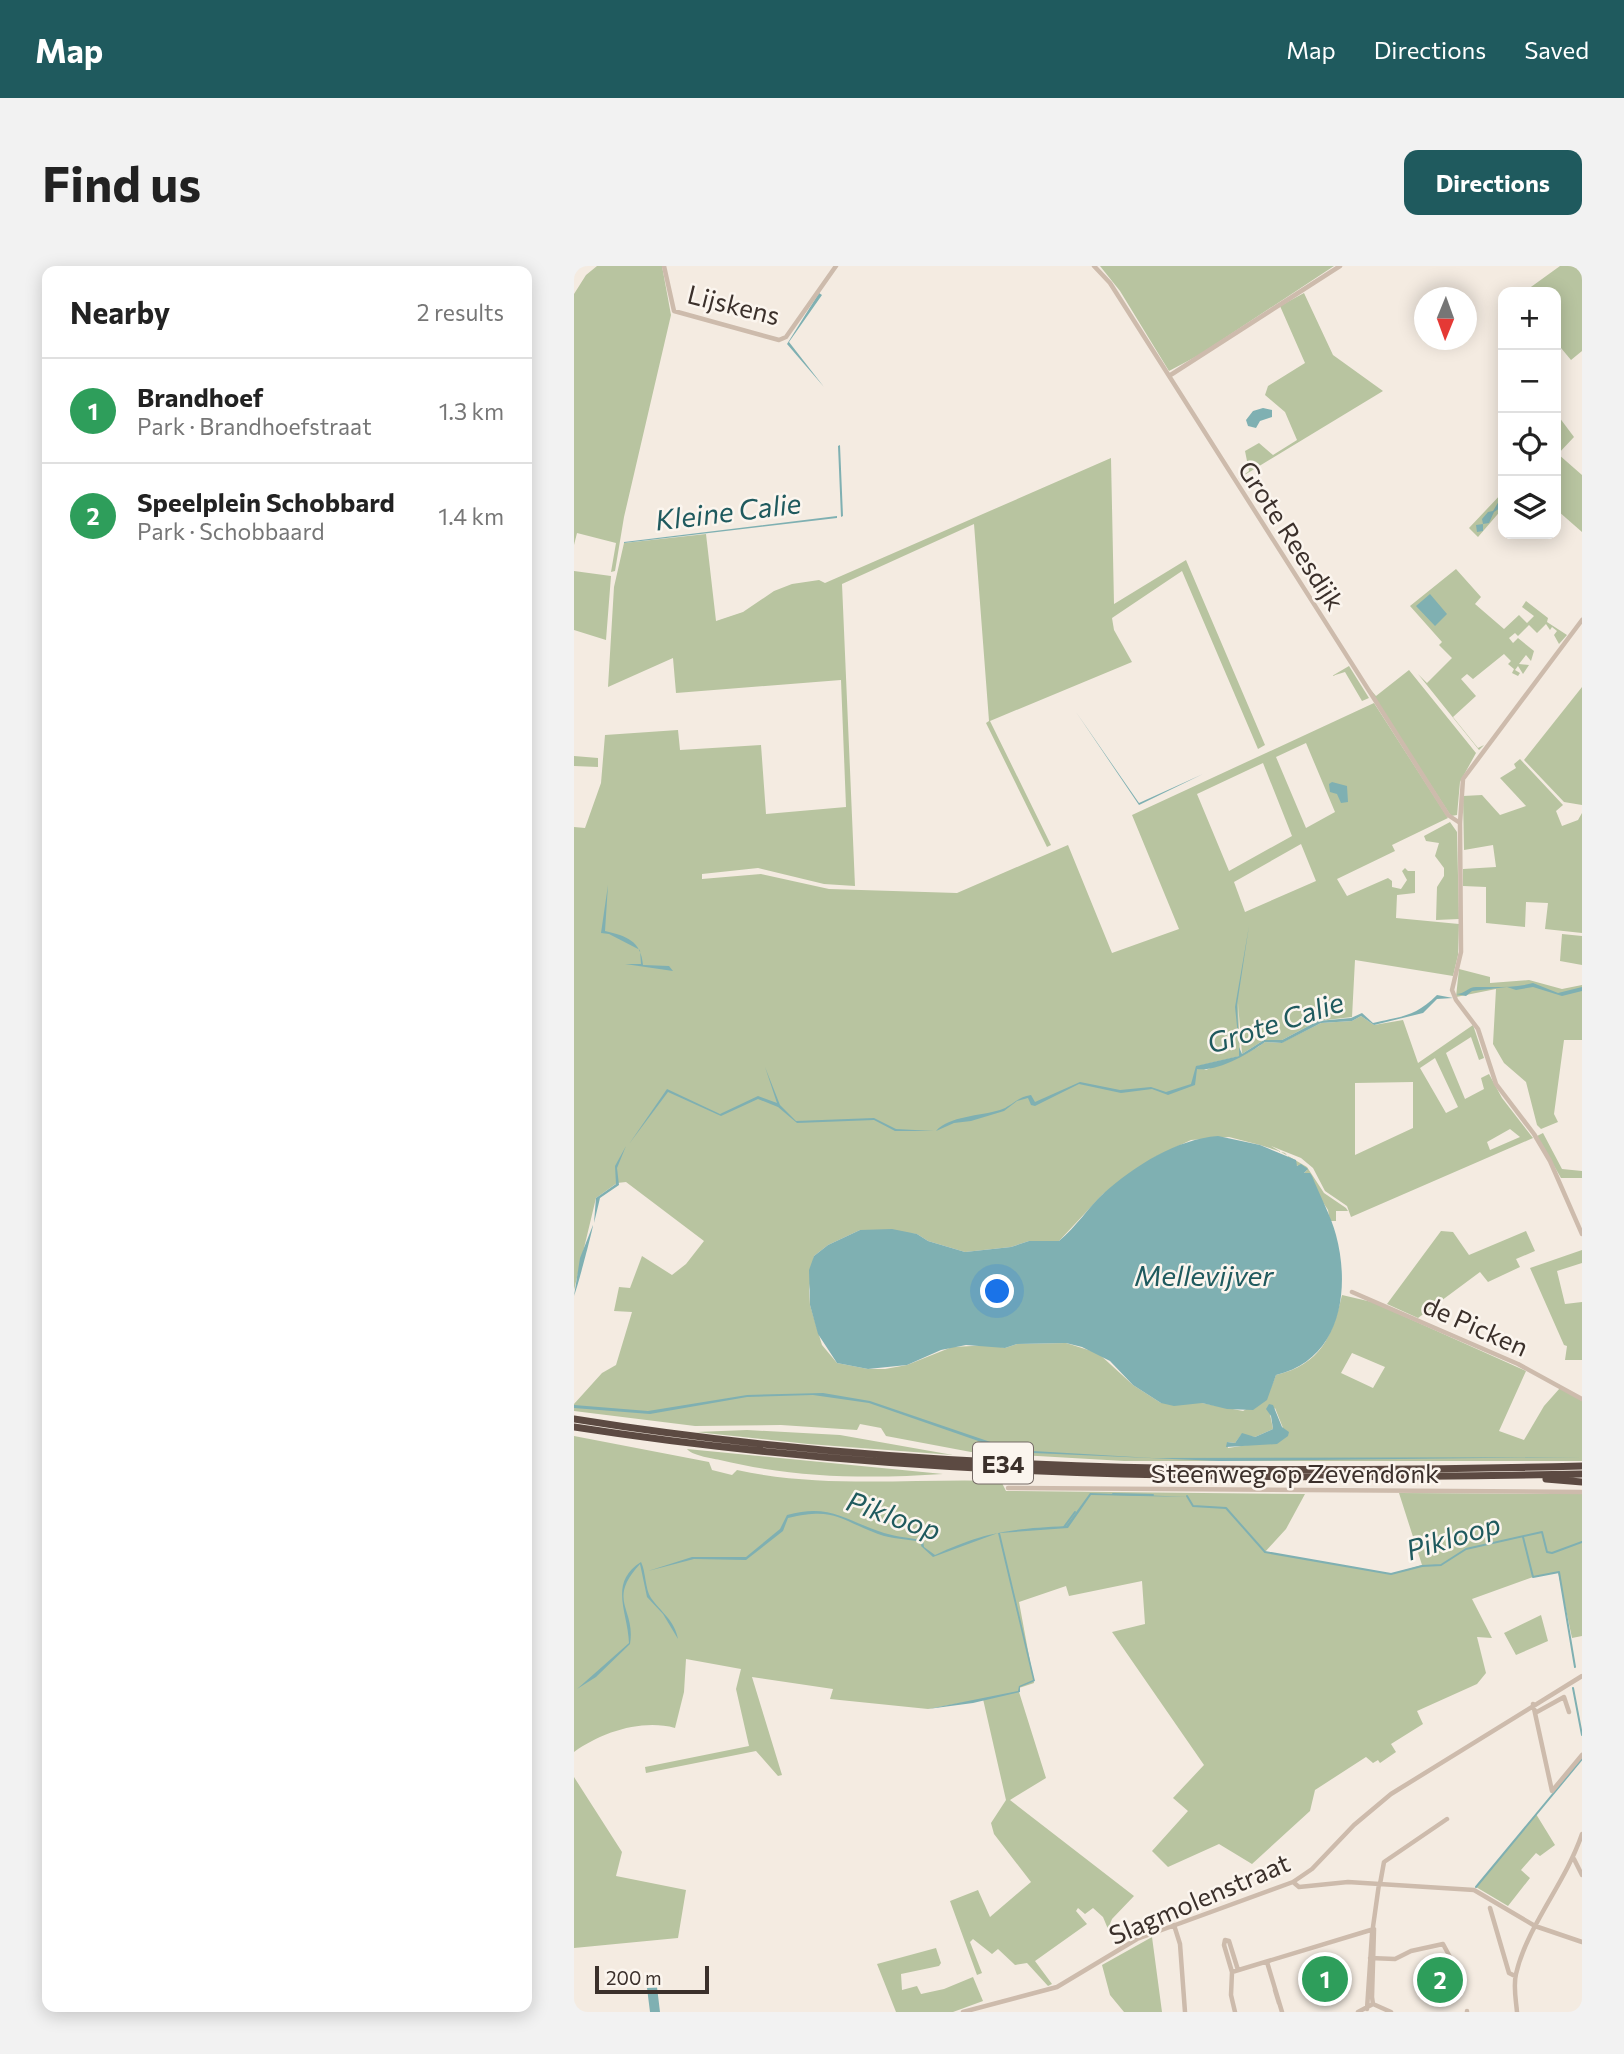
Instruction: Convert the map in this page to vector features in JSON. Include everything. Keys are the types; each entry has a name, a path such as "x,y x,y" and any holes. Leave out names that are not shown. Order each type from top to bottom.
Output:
{"highway":[{"name":"E34","path":"574,1419 804,1449 1026,1465 1246,1470 1582,1466"},
{"name":"E34","path":"574,1427 804,1457 1013,1472 1245,1478 1582,1474"},
{"path":"1535,1475 1582,1482"}],"street":[{"name":"Lijskens","path":"664,266 674,311 781,340 836,266"},
{"name":"Grote Reesdijk","path":"1094,266 1110,283 1448,815 1460,823"},
{"path":"1168,376 1340,266"},
{"path":"1582,620 1468,768 1462,783 1461,953 1453,995 1476,1026 1500,1090 1534,1134 1550,1161 1582,1234"},
{"name":"de Picken","path":"1352,1292 1518,1364 1582,1398"},
{"name":"Steenweg op Zevendonk","path":"1008,1488 1582,1492"},
{"name":"Slagmolenstraat","path":"963,2012 1057,1987 1125,1946 1174,1925 1293,1882 1312,1869 1385,1798 1582,1675"},
{"path":"1535,1713 1564,1697 1569,1712"},
{"path":"1533,1704 1552,1791 1582,1755"},
{"path":"1549,1780 1559,1777"},
{"path":"1367,2009 1379,1884 1384,1862 1447,1819"},
{"path":"1517,2012 1515,1976 1535,1926 1574,1859 1582,1834"},
{"path":"1574,1859 1582,1875"},
{"path":"1293,1882 1299,1886 1348,1882 1474,1890 1535,1926 1582,1942"},
{"path":"1490,1908 1509,1973 1515,1976"},
{"path":"1174,1925 1180,1944 1185,2012"},
{"path":"1232,1972 1374,1929"},
{"path":"1236,2012 1231,1995 1232,1972 1225,1940 1229,1941 1238,1970"},
{"path":"1372,1958 1395,1959 1411,1951 1443,1944 1450,1957 1452,1973 1447,1974 1451,1988"},
{"path":"1267,1962 1282,2012"},
{"path":"1370,1997 1373,2004 1391,2012"},
{"path":"1358,2012 1373,2004"}],"green space":[{"path":"597,266 662,266 671,315 624,517 615,571 611,572 616,543 577,533 574,545 574,294 586,275"},
{"path":"1100,266 1334,266 1199,355 1169,371 1120,291"},
{"path":"1560,266 1582,266 1582,351 1571,360 1561,348 1561,287 1531,287"},
{"path":"1304,293 1333,355 1383,391 1238,479 1249,471 1245,451 1259,443 1273,455 1297,440 1285,412 1265,395 1268,386 1305,363 1280,306"},
{"path":"1561,420 1574,437 1561,451"},
{"path":"1561,457 1582,475 1582,532 1561,514"},
{"path":"1111,458 1114,604 1186,560 1265,745 1258,749 1182,571 1112,618 1114,630 1132,662 990,721 1051,845 1047,847 986,723 989,721 974,524 842,584 855,886 824,884 758,868 702,874 702,879 761,874 829,889 957,893 1068,845 1112,953 1179,929 1132,815 1374,703 1448,818 1392,845 1395,851 1337,879 1347,896 1388,878 1392,881 1392,887 1401,889 1407,880 1402,871 1405,868 1415,871 1415,893 1397,895 1396,918 1459,924 1458,955 1453,976 1355,960 1352,1017 1318,1021 1282,1040 1264,1040 1242,1054 1238,1003 1240,1056 1265,1042 1281,1043 1321,1023 1352,1021 1361,1016 1374,1025 1403,1020 1418,1063 1473,1025 1484,1058 1479,1060 1471,1037 1446,1053 1465,1099 1484,1089 1481,1078 1489,1074 1502,1098 1533,1138 1351,1217 1347,1206 1325,1191 1313,1168 1301,1158 1271,1146 1281,1152 1229,1137 1191,1140 1155,1157 1103,1194 1059,1241 1029,1241 1011,1247 965,1252 928,1241 917,1234 860,1230 828,1245 814,1256 809,1290 810,1305 822,1345 837,1363 868,1369 885,1369 907,1365 952,1347 992,1345 1005,1348 1017,1344 1066,1343 1098,1353 1133,1385 1161,1403 1202,1403 1243,1411 1267,1397 1276,1375 1304,1364 1322,1347 1334,1324 1342,1295 1372,1302 1526,1371 1499,1431 1524,1440 1544,1406 1560,1388 1582,1400 1582,1461 1124,1461 971,1452 886,1436 881,1428 860,1424 857,1430 781,1425 695,1426 574,1411 574,1404 602,1373 616,1365 632,1312 614,1311 619,1287 630,1288 642,1256 672,1275 686,1264 704,1241 626,1182 617,1183 596,1198 574,1290 574,827 585,828 601,783 605,735 678,730 680,750 761,745 766,814 846,807 841,680 676,693 673,658 608,687 614,587 624,543 706,534 716,621 743,612 774,591 792,584 819,580 825,583","holes":["1306,743 1335,812 1306,828 1276,757","1263,763 1292,836 1229,871 1197,794","1301,844 1316,881 1245,912 1234,882","1239,1056 1206,1070 1198,1066","1435,1058 1458,1107 1446,1113 1420,1068","1413,1082 1413,1128 1355,1155 1355,1083","1510,1129 1520,1137 1490,1150 1487,1142","1352,1353 1385,1367 1373,1388 1341,1373","1275,1408 1283,1428 1267,1442 1228,1448 1227,1442 1235,1443 1241,1435 1255,1437 1273,1429 1270,1414"]},
{"path":"1498,497 1498,514 1478,537 1469,528"},
{"path":"1456,569 1481,597 1475,604 1504,629 1519,615 1527,623 1534,616 1522,607 1526,601 1548,618 1547,622 1567,635 1559,644 1554,635 1557,631 1552,627 1550,630 1546,624 1537,633 1529,625 1518,636 1515,633 1509,638 1513,643 1518,638 1534,651 1531,661 1526,655 1519,664 1529,665 1523,674 1518,666 1515,670 1520,673 1518,676 1512,673 1514,669 1508,664 1511,661 1504,654 1473,679 1467,674 1461,679 1476,696 1453,717 1478,748 1484,745 1479,750 1418,674 1427,683 1452,658 1439,645 1442,642 1410,606"},
{"path":"574,571 611,576 606,640 574,630"},
{"path":"1349,666 1369,698 1362,701 1345,672 1332,676"},
{"path":"1409,670 1476,753 1460,782 1457,815 1451,816 1364,682 1376,696"},
{"path":"1582,687 1582,805 1564,802 1524,760"},
{"path":"574,756 598,758 598,767 574,766"},
{"path":"1520,759 1563,805 1556,811 1562,826 1578,820 1582,813 1582,933 1545,929 1548,903 1526,902 1525,927 1486,923 1486,887 1463,886 1463,869 1496,867 1493,845 1464,850 1463,796 1482,795 1500,815 1526,806 1500,778 1516,768 1514,764"},
{"path":"1450,822 1457,832 1459,919 1436,920 1437,887 1444,876 1444,868 1435,856 1439,843 1426,841 1424,836"},
{"path":"1562,934 1582,936 1582,965 1560,961"},
{"path":"1459,969 1490,977 1490,983 1529,980 1562,989 1582,985 1582,1040 1564,1040 1554,1114 1558,1122 1541,1129 1537,1125 1526,1082 1504,1063 1493,1044 1496,989 1456,997"},
{"path":"1543,1133 1562,1169 1582,1171 1582,1178 1561,1178 1537,1136"},
{"path":"1287,1156 1307,1167 1324,1193 1348,1211 1336,1211 1336,1221 1330,1221 1328,1210 1304,1173 1307,1170 1296,1165"},
{"path":"1441,1231 1453,1232 1469,1255 1526,1231 1535,1251 1516,1259 1520,1267 1488,1282 1480,1272 1418,1318 1387,1304"},
{"path":"1582,1250 1582,1263 1557,1271 1565,1304 1582,1302 1582,1360 1565,1360 1567,1346 1564,1345 1530,1268"},
{"path":"747,1430 840,1435 953,1455 696,1432"},
{"path":"574,1436 709,1462 712,1470 732,1475 737,1470 770,1476 836,1481 1001,1481 1006,1491 1305,1494 1286,1529 1265,1552 1391,1574 1422,1565 1399,1493 1582,1494 1582,1636 1572,1638 1558,1572 1533,1577 1472,1599 1492,1638 1477,1637 1486,1673 1477,1684 1417,1711 1423,1724 1391,1744 1396,1752 1380,1763 1378,1760 1373,1763 1366,1757 1315,1790 1310,1811 1252,1864 1219,1844 1168,1867 1152,1851 1188,1811 1173,1798 1204,1765 1112,1632 1145,1624 1142,1581 1069,1596 1066,1586 1019,1602 1034,1683 1019,1688 1019,1692 1046,1778 1010,1800 1134,1896 1112,1919 1108,1929 1103,1917 1093,1908 1085,1914 1078,1908 1076,1911 1087,1924 1035,1961 1052,1984 1048,1986 1027,1963 1015,1965 998,1949 992,1954 973,1939 970,1942 982,1973 977,1975 950,1901 978,1890 990,1917 1031,1882 994,1834 991,1823 1006,1800 983,1699 928,1709 830,1699 833,1689 752,1677 782,1775 778,1776 756,1751 646,1773 645,1767 749,1746 736,1689 741,1669 686,1659 684,1692 675,1728 649,1725 623,1729 574,1752"},
{"path":"687,1449 943,1474 859,1477 803,1474 748,1466 697,1455"},
{"path":"1541,1615 1548,1641 1516,1655 1504,1633"},
{"path":"574,1777 622,1852 616,1876 686,1890 678,1938 574,1948"},
{"path":"1536,1814 1555,1845 1540,1856 1536,1853 1521,1870 1530,1878 1508,1906 1476,1887"},
{"path":"1152,1937 1162,2012 1124,2012 1110,1995 1102,1965"},
{"path":"936,1948 941,1963 939,1966 901,1974 902,1990 917,1986 921,1994 944,1989 973,1977 983,2001 953,2012 896,2012 877,1964"},
{"path":"1333,1973 1337,1987 1306,1997 1299,1985"}],"water":[{"path":"819,293 822,295 789,342 824,387 787,344"},
{"path":"1263,408 1272,410 1272,417 1260,421 1256,428 1248,426 1246,420 1253,411"},
{"path":"840,445 843,516 841,517 838,446"},
{"path":"1498,503 1498,509 1489,523 1483,524 1482,519 1488,512 1493,511"},
{"path":"837,518 624,543 624,542"},
{"path":"1483,524 1483,531 1477,532 1476,525"},
{"path":"1430,594 1447,614 1435,626 1416,606"},
{"path":"1076,712 1139,803 1203,774 1139,805"},
{"path":"1332,782 1347,786 1348,802 1341,803 1337,794 1330,792 1329,784"},
{"path":"608,885 605,931 632,941 639,949 609,934 601,933"},
{"path":"1249,926 1237,1005 1239,1045 1235,1007"},
{"path":"640,953 643,965 669,966 673,971 625,964 641,964"},
{"path":"1533,983 1558,993 1582,987 1582,991 1562,996 1533,987 1516,990 1507,987 1472,991 1466,996 1456,994 1473,987"},
{"path":"1437,995 1453,998 1437,999 1423,1013 1374,1025 1361,1016 1352,1021 1321,1023 1282,1043 1265,1042 1242,1057 1223,1065 1197,1069 1195,1085 1168,1095 1152,1089 1121,1093 1079,1084 1035,1106 1031,1105 1028,1098 1017,1101 1004,1111 954,1123 936,1131 949,1122 1000,1110 1026,1096 1031,1095 1035,1102 1080,1082 1120,1090 1151,1087 1166,1092 1191,1084 1196,1066 1239,1056 1239,1047 1242,1054 1264,1040 1282,1040 1318,1021 1351,1018 1362,1013 1373,1023 1400,1017 1422,1008"},
{"path":"765,1067 780,1105 796,1121 874,1118 896,1129 934,1131 895,1131 874,1120 797,1123 778,1107 758,1099 721,1116 668,1092 629,1144 667,1089 720,1114 758,1096 777,1103"},
{"name":"Mellevijver","path":"1218,1136 1260,1145 1296,1160 1297,1166 1301,1164 1308,1169 1304,1173 1310,1173 1312,1176 1334,1228 1340,1256 1340,1300 1336,1320 1327,1339 1314,1355 1298,1367 1276,1375 1267,1400 1253,1410 1227,1409 1202,1403 1174,1406 1161,1403 1133,1385 1110,1361 1082,1347 1066,1343 1017,1344 1005,1348 966,1345 941,1350 907,1365 868,1369 837,1363 818,1334 810,1305 809,1270 814,1256 828,1245 860,1230 892,1229 917,1234 928,1241 965,1252 1011,1247 1029,1241 1059,1241 1104,1193 1142,1164 1187,1142"},
{"path":"626,1146 617,1168 619,1185 600,1198 594,1223 596,1198 616,1184 615,1166"},
{"path":"593,1225 585,1259 574,1296 580,1258"},
{"path":"823,1393 870,1401 1014,1450 1152,1458 1582,1457 1219,1461 1010,1452 869,1403 813,1395 747,1397 650,1414 574,1408 574,1405 648,1411 747,1395"},
{"path":"1269,1404 1273,1405 1282,1427 1289,1432 1288,1436 1277,1444 1226,1447 1227,1442 1235,1443 1242,1433 1255,1437 1273,1429 1271,1416 1266,1409"},
{"path":"1090,1493 1189,1497 1091,1495 1068,1528 1000,1533 1035,1681 1020,1687 1020,1692 973,1703 928,1709 1018,1691 1019,1686 1033,1680 999,1533 1066,1526"},
{"path":"815,1511 838,1515 889,1534 923,1540 924,1547 935,1555 997,1533 933,1557 921,1546 922,1542 883,1536 836,1516 804,1515 788,1518 783,1531 746,1560 694,1559 648,1571 692,1557 746,1557 780,1529 787,1515"},
{"path":"641,1562 649,1594 671,1622 678,1639 663,1614 647,1597 640,1564 630,1577 623,1596 631,1632 630,1644 596,1677 577,1689 629,1643 622,1589 631,1570"},
{"path":"657,1987 660,2012 650,2012 647,1988"}],"waterway":[{"name":"Pikloop","path":"1113,1494 1153,1495"},
{"name":"Pikloop","path":"1187,1496 1193,1506 1226,1508 1265,1552 1391,1574 1422,1566 1441,1565 1466,1549 1542,1532 1547,1552 1552,1553 1582,1542"},
{"name":"Pikloop","path":"1064,1527 1075,1512"},
{"path":"1523,1537 1533,1577 1559,1572 1575,1667"},
{"path":"1573,1688 1582,1735"},
{"path":"1476,1887 1582,1759"}],"place":[{"name":"Brandhoef","path":"1325,1979"},
{"name":"Speelplein Schobbard","path":"1440,1980"}],"water label":[{"name":"Kleine Calie","path":"728,511"},
{"name":"Grote Calie","path":"1275,1022"}]}
